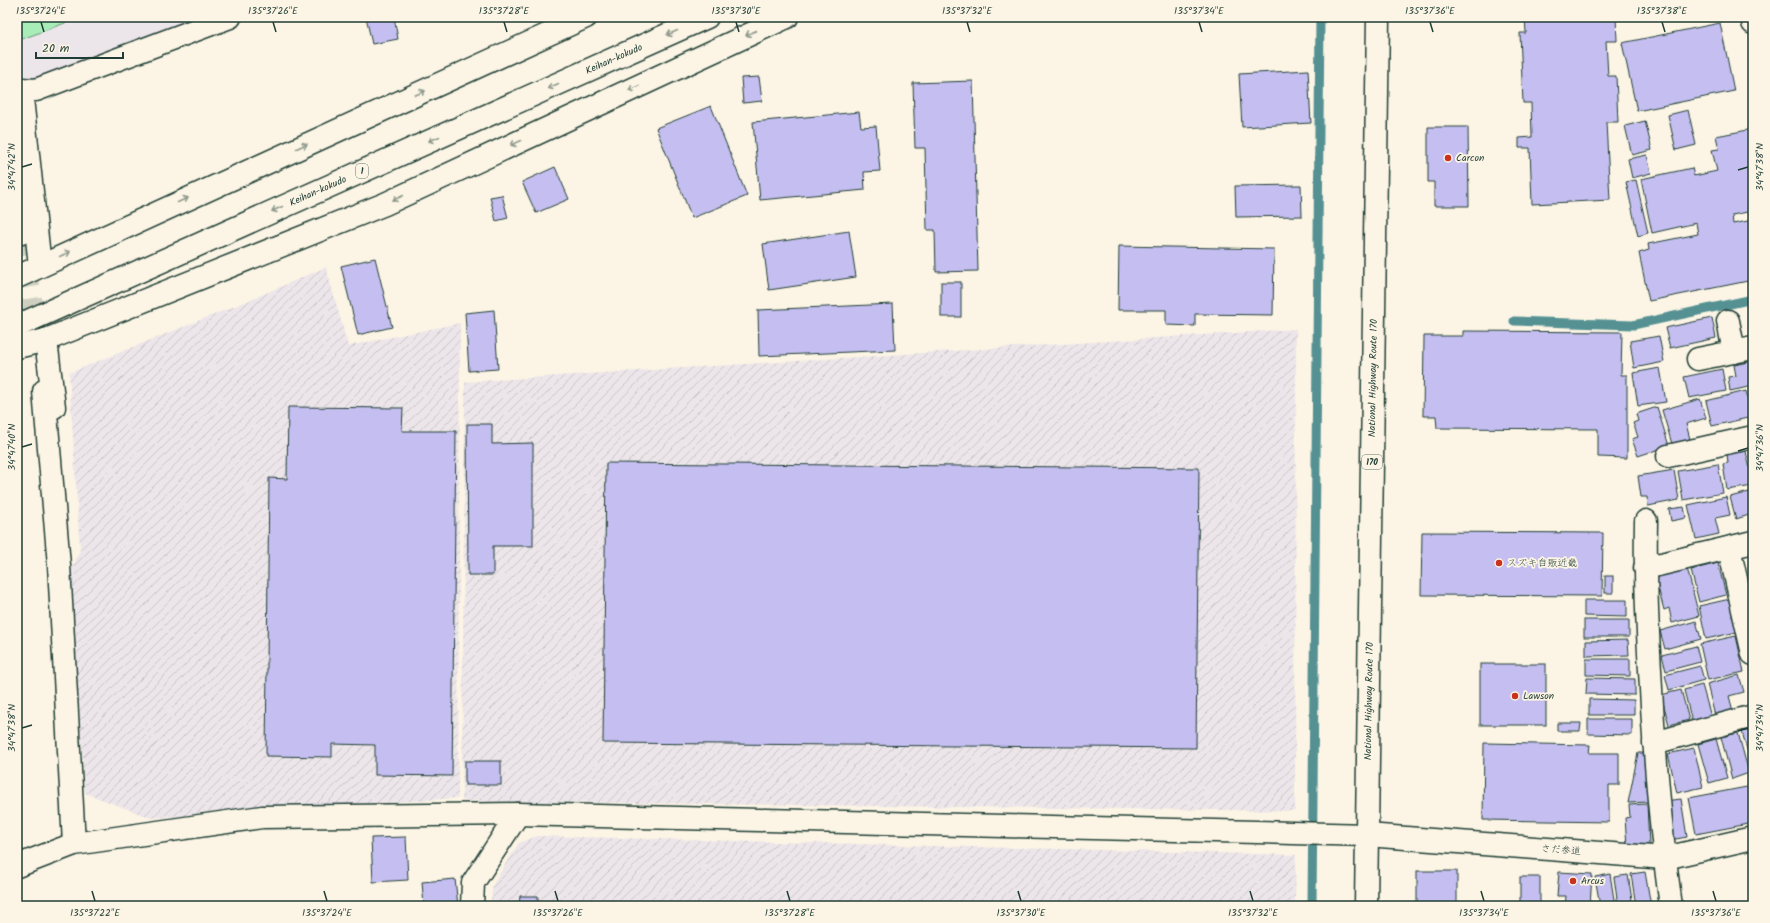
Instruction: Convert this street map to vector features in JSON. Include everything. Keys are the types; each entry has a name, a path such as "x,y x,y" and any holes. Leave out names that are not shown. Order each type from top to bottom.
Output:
{"main road":[{"path":"40,266 19,89 36,90 230,17"},
{"path":"17,277 586,17"},
{"name":"Keihan-kokudo","path":"17,326 707,17"},
{"path":"17,347 46,340 385,204 787,17"},
{"name":"National Highway Route 170","path":"1366,906 1378,17"},
{"path":"1752,17 1753,23"},
{"path":"17,201 20,233"},
{"path":"1698,359 1743,350 1728,321"},
{"path":"46,340 70,540 59,565"},
{"path":"44,391 59,565 74,844"},
{"path":"1668,456 1753,437"},
{"path":"1646,521 1645,568 1654,743 1664,858 1671,906"},
{"path":"1645,568 1753,542"},
{"path":"1729,548 1753,654"},
{"path":"1654,743 1753,716"},
{"path":"472,906 473,883 518,814"},
{"name":"さだ参道","path":"17,866 74,844 262,817 518,814 1293,832 1367,835 1664,858 1753,838"}],"shaded area":[{"path":"17,17 212,17 31,82 17,69"},
{"path":"326,267 348,346 460,323 458,798 151,818 85,793 69,576 80,550 69,373 250,300"},
{"path":"1296,329 1295,811 462,801 465,382"},
{"path":"537,836 1296,855 1295,906 490,906 493,884 519,843"}],"green space":[{"path":"17,17 81,17 17,41"}],"building":[{"path":"366,17 394,17 398,39 372,44"},
{"path":"1525,17 1616,17 1617,41 1606,41 1608,76 1616,76 1618,122 1606,122 1610,200 1532,204 1530,148 1519,148 1519,138 1532,137 1531,103 1523,103 1520,33 1526,33"},
{"path":"1720,23 1734,91 1637,111 1622,43"},
{"path":"1308,70 1311,123 1242,127 1239,74"},
{"path":"759,77 762,101 743,103 741,78"},
{"path":"973,81 978,271 936,272 935,230 927,230 925,148 915,148 913,83"},
{"path":"711,106 747,196 692,218 656,128"},
{"path":"1688,110 1696,145 1676,150 1668,115"},
{"path":"859,112 861,127 876,126 880,171 864,172 865,190 760,200 753,122"},
{"path":"1645,121 1652,150 1632,155 1625,126"},
{"path":"1428,127 1468,127 1469,206 1434,206 1434,182 1428,182"},
{"path":"1753,129 1753,211 1732,215 1733,224 1753,220 1753,280 1649,301 1639,253 1649,250 1648,244 1698,234 1696,223 1652,233 1641,179 1692,168 1694,176 1717,171 1712,150 1719,149 1716,136"},
{"path":"1647,155 1651,173 1632,178 1628,159"},
{"path":"555,167 569,199 536,213 522,182"},
{"path":"1636,180 1648,233 1638,236 1626,182"},
{"path":"1301,185 1302,216 1236,217 1235,186"},
{"path":"502,195 508,218 496,221 490,197"},
{"path":"849,231 856,277 769,290 763,244"},
{"path":"1119,246 1274,249 1273,315 1195,314 1195,326 1166,325 1166,310 1118,310"},
{"path":"375,258 392,327 358,335 341,266"},
{"path":"941,282 961,282 961,317 941,317"},
{"path":"893,304 895,350 759,356 758,310"},
{"path":"494,310 498,369 469,371 465,313"},
{"path":"1712,318 1716,338 1670,348 1665,328"},
{"path":"1463,331 1622,332 1621,375 1627,375 1627,458 1598,457 1598,429 1437,428 1436,416 1423,416 1424,336 1463,336"},
{"path":"1659,336 1664,362 1634,368 1630,341"},
{"path":"1753,361 1753,386 1730,391 1728,377 1736,376 1734,365"},
{"path":"1660,368 1666,402 1638,406 1633,373"},
{"path":"1722,369 1726,391 1689,398 1684,377"},
{"path":"1746,391 1752,417 1712,426 1706,401"},
{"path":"1700,399 1706,418 1686,424 1690,439 1672,444 1662,410"},
{"path":"288,407 403,408 402,431 456,431 452,776 375,775 375,745 332,744 332,757 266,756 269,478 287,479"},
{"path":"1657,407 1669,446 1638,456 1632,439 1638,437 1633,423 1638,421 1636,414"},
{"path":"467,424 492,424 492,444 533,443 533,546 493,546 493,575 468,575"},
{"path":"1746,451 1750,469 1753,468 1753,486 1727,490 1723,464 1728,463 1727,454"},
{"path":"606,463 1199,468 1196,748 603,743"},
{"path":"1718,464 1723,493 1683,500 1678,471"},
{"path":"1674,470 1679,500 1648,506 1647,497 1641,497 1638,476"},
{"path":"1753,491 1753,525 1751,525 1749,515 1736,519 1730,497"},
{"path":"1726,497 1730,515 1715,518 1719,534 1696,539 1688,505"},
{"path":"1684,507 1686,518 1671,521 1669,509"},
{"path":"1422,532 1603,533 1602,596 1421,595"},
{"path":"1718,563 1726,595 1699,602 1691,570"},
{"path":"1687,568 1699,616 1672,623 1669,608 1664,610 1655,576"},
{"path":"1605,576 1613,576 1613,593 1605,593"},
{"path":"1730,599 1737,632 1706,639 1699,606"},
{"path":"1584,600 1627,600 1627,617 1584,616"},
{"path":"1584,620 1629,620 1629,637 1584,637"},
{"path":"1696,621 1701,639 1665,649 1660,631"},
{"path":"1736,636 1744,672 1708,680 1700,644"},
{"path":"1628,640 1629,655 1586,656 1586,641"},
{"path":"1696,646 1700,662 1666,671 1662,655"},
{"path":"1586,659 1630,659 1630,676 1586,675"},
{"path":"1480,664 1546,664 1546,725 1480,725"},
{"path":"1700,666 1704,680 1669,690 1665,675"},
{"path":"1739,675 1744,692 1729,696 1733,711 1715,716 1707,684"},
{"path":"1587,678 1635,679 1635,695 1586,694"},
{"path":"1702,685 1711,717 1692,722 1684,690"},
{"path":"1681,690 1689,720 1669,725 1661,695"},
{"path":"1589,699 1634,700 1634,715 1589,715"},
{"path":"1588,719 1632,719 1632,735 1588,734"},
{"path":"1557,723 1581,723 1580,731 1557,731"},
{"path":"1753,729 1753,767 1752,767 1742,732"},
{"path":"1738,733 1749,773 1732,779 1721,737"},
{"path":"1716,739 1727,778 1709,783 1698,744"},
{"path":"1484,743 1590,745 1589,753 1619,753 1619,785 1609,785 1609,822 1483,820"},
{"path":"1694,748 1703,787 1677,793 1668,754"},
{"path":"1638,753 1646,753 1648,802 1628,803"},
{"path":"465,761 501,761 501,785 465,785"},
{"path":"1752,786 1753,823 1696,834 1689,798"},
{"path":"1681,799 1687,837 1670,840 1664,801"},
{"path":"1647,804 1649,845 1627,846 1625,818 1630,817 1629,805"},
{"path":"406,837 408,880 373,882 371,838"},
{"path":"1417,871 1457,871 1457,906 1417,906"},
{"path":"1559,872 1592,874 1590,906 1565,906 1566,896 1557,896"},
{"path":"1645,872 1651,906 1636,906 1631,874"},
{"path":"1610,874 1615,906 1600,906 1595,877"},
{"path":"1628,875 1633,906 1618,906 1614,877"},
{"path":"1520,877 1540,877 1540,906 1520,906"},
{"path":"455,879 458,906 424,906 422,882"},
{"path":"520,896 538,896 538,906 519,906"}],"waterway":[{"path":"1312,906 1320,17"},
{"path":"1514,321 1633,325 1753,299"}],"tunnel":[{"path":"21,233 40,360"}],"place":[{"name":"Carcon","path":"1448,158"},
{"name":"スズキ自販近畿","path":"1499,563"},
{"name":"Lawson","path":"1515,696"},
{"name":"Arcus","path":"1573,881"}]}
